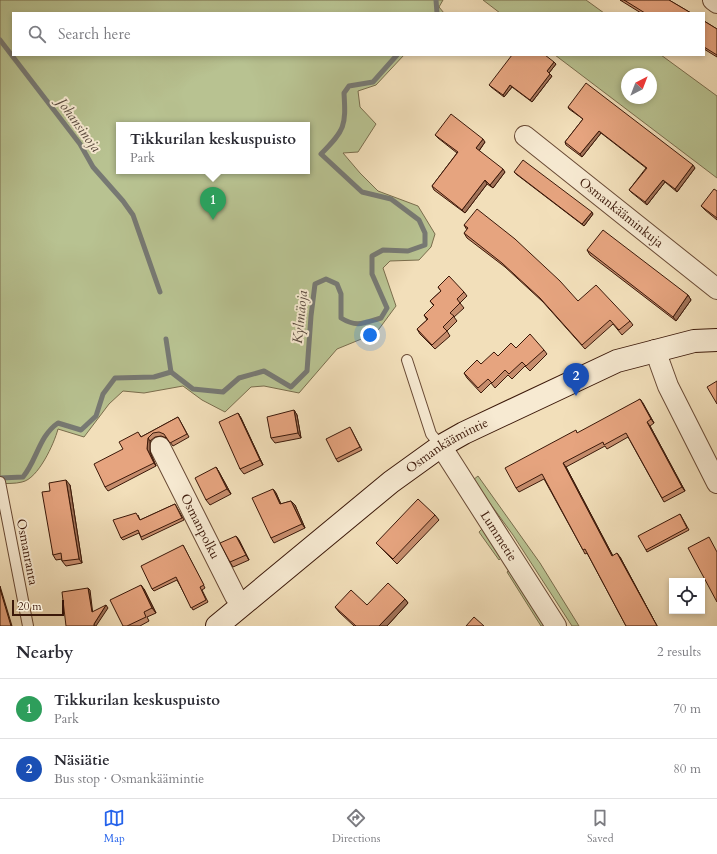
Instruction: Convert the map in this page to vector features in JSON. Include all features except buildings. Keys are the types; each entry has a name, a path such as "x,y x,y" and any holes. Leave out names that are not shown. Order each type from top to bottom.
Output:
{"street":[{"path":"713,0 717,3"},
{"name":"Osmankääminkuja","path":"525,136 717,289"},
{"name":"Osmankäämintie","path":"217,626 391,482 441,446 464,433 617,361 694,341 717,340"},
{"path":"655,350 668,386 717,483"},
{"name":"Lummetie","path":"441,446 556,626"},
{"name":"Osmanpolku","path":"160,447 235,596 244,605"}],"lane":[{"path":"407,360 431,434 441,446"},
{"name":"Osmanranta","path":"1,485 28,626"}],"green space":[{"path":"0,0 443,0 439,7 443,12 12,12 12,56 403,56 376,85 358,91 360,107 376,124 358,152 343,153 378,191 418,206 435,234 431,247 419,260 390,261 383,268 396,306 376,333 337,349 299,393 264,386 251,387 225,412 202,400 183,386 144,393 123,391 109,404 84,437 58,429 49,452 34,475 19,483 0,484"},
{"path":"483,0 586,0 603,12 499,12"},
{"path":"556,56 662,56 717,96 717,178"},
{"path":"478,476 540,563 579,626 572,626 513,535 473,480"},
{"path":"482,529 502,557 499,560 479,532"},
{"path":"510,569 547,626 541,626 507,572"}],"waterway":[{"name":"Kylmäoja","path":"436,0 437,12"},
{"name":"Johansinoja","path":"0,40 12,56"},
{"name":"Johansinoja","path":"12,56 80,144 93,167 123,201 133,215 160,292"},
{"name":"Kylmäoja","path":"0,478 23,477 32,463 42,441 58,423 81,430 96,416 103,394 115,378 154,377 171,372 193,389 223,392 239,378 264,371 291,387 307,371 315,284 326,279 337,284 341,294 341,318 356,324 381,318 387,308 372,274 372,256 383,250 408,251 425,245 425,233 419,220 391,199 362,192 321,154 335,139 342,127 345,113 344,93 349,86 373,82 396,56"},
{"name":"Johansinoja","path":"166,339 171,372"}],"place":[{"name":"Tikkurilan keskuspuisto","path":"213,220"},
{"name":"Näsiätie","path":"576,396"}]}
